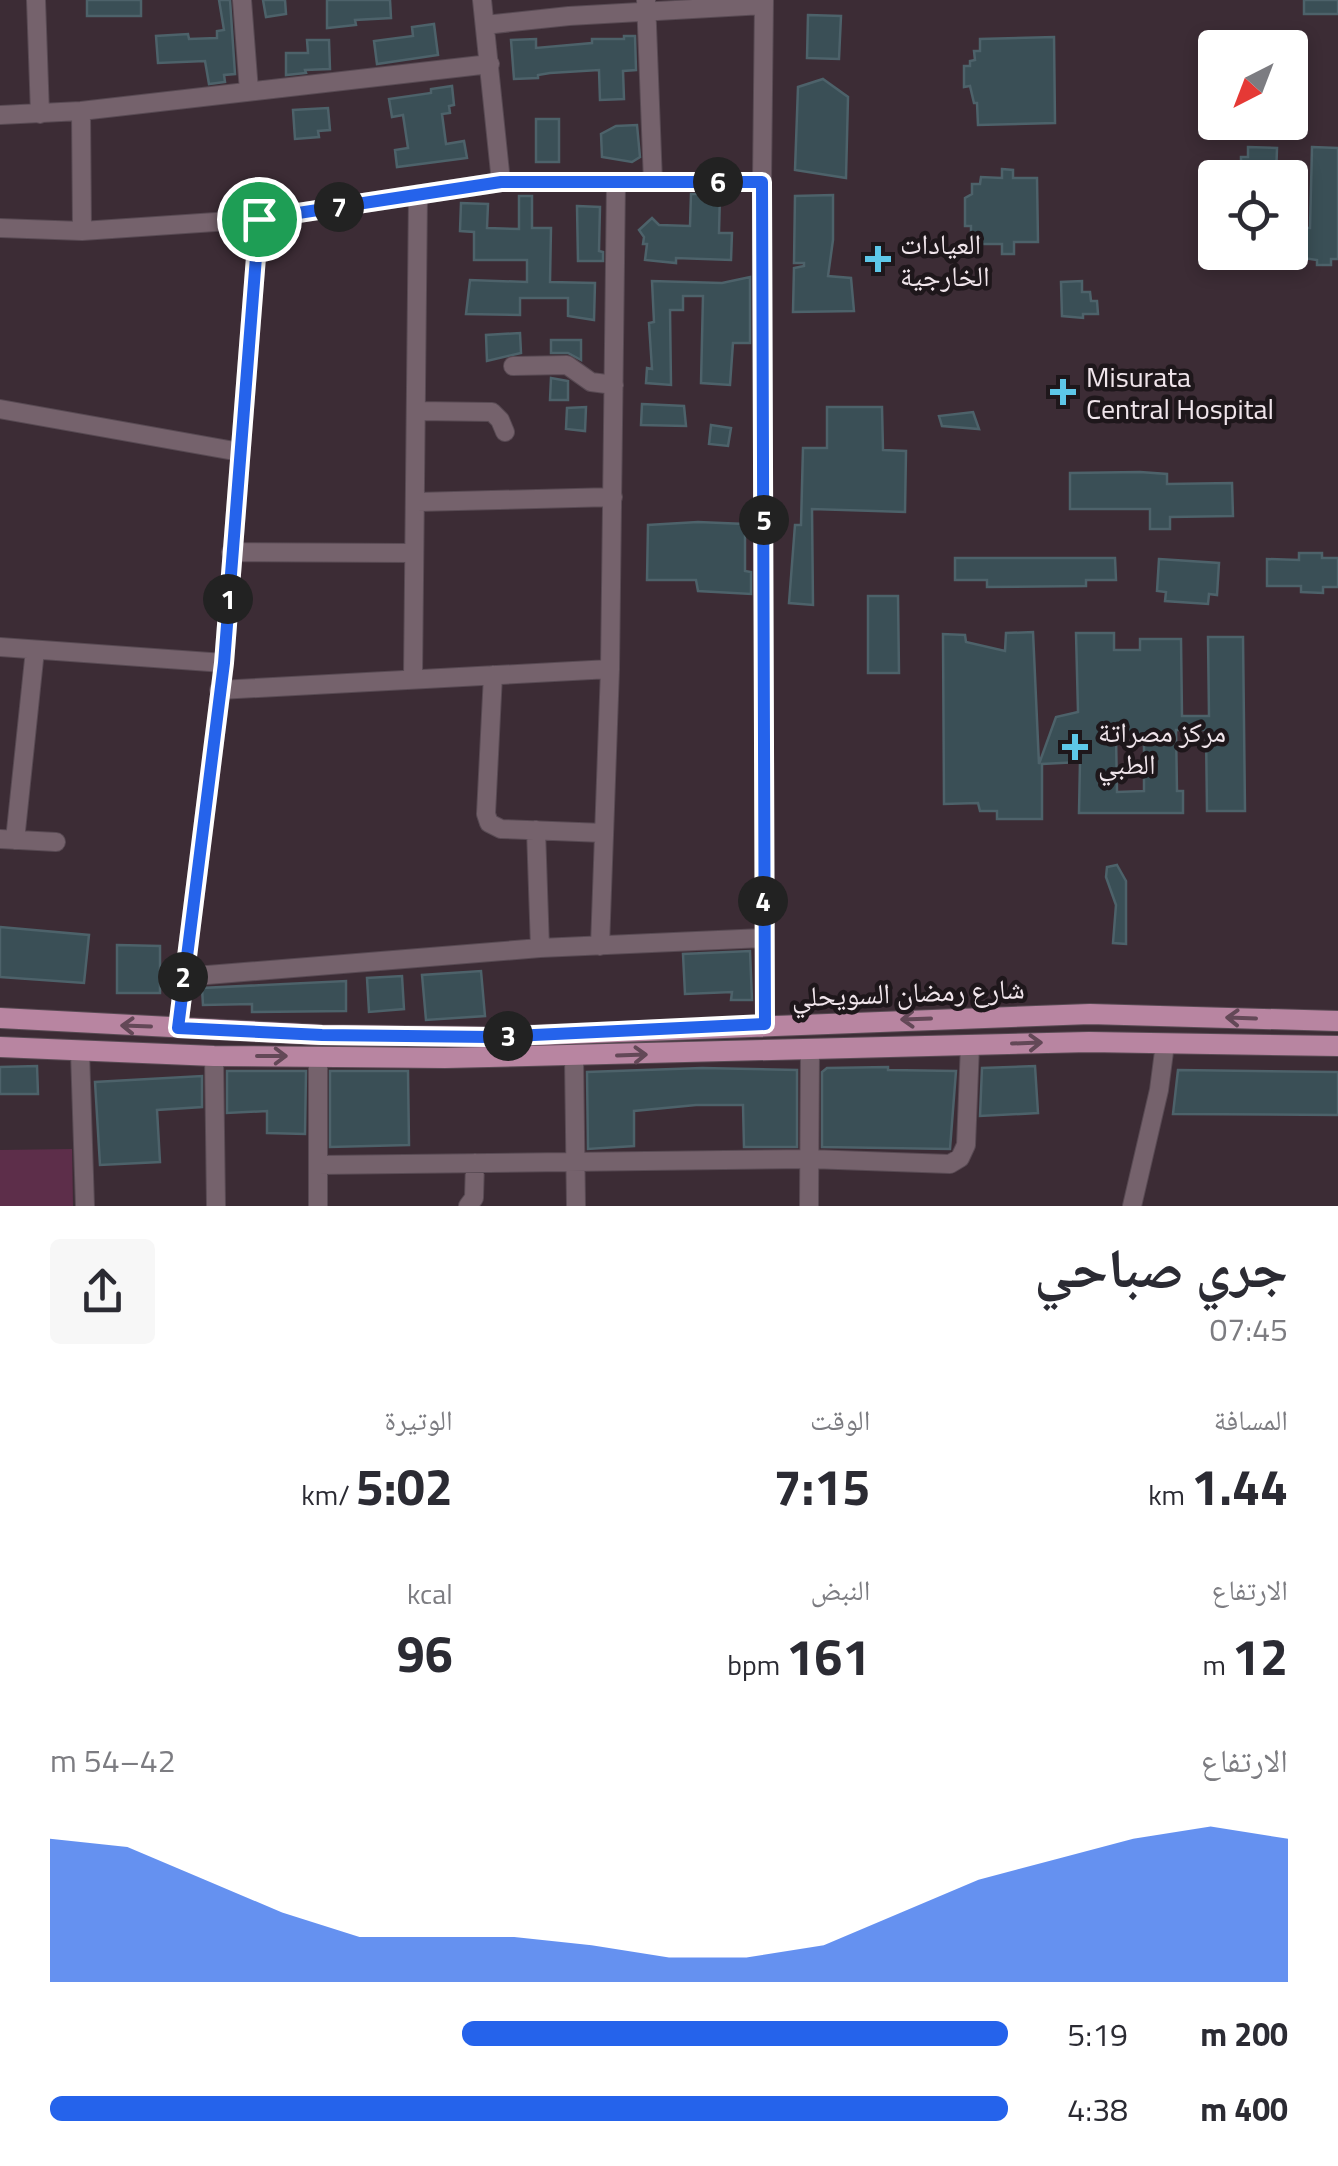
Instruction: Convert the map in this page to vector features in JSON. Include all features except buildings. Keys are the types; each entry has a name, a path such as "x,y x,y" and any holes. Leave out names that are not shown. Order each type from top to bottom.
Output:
{"main road":[{"name":"شارع رمضان السويحلي","path":"0,1018 322,1035 490,1037 1090,1014 1338,1021"},
{"name":"شارع رمضان السويحلي","path":"0,1047 214,1056 574,1057 1089,1042 1338,1046"}],"street":[{"path":"36,0 40,114"},
{"path":"242,0 249,91"},
{"path":"482,0 501,182"},
{"path":"485,24 568,8 764,3 765,1024"},
{"path":"646,6 653,182"},
{"path":"0,115 82,111 490,64"},
{"path":"82,111 82,231"},
{"path":"0,243 0,228 82,231 259,219 501,182 762,182"},
{"path":"600,946 610,669 616,182"},
{"path":"413,678 418,194"},
{"path":"178,1028 224,663 259,219"},
{"path":"514,366 567,366 591,382 614,385"},
{"path":"0,408 240,452"},
{"path":"418,411 492,412 505,432"},
{"path":"417,502 613,496"},
{"path":"231,552 414,553"},
{"path":"0,647 224,663"},
{"path":"35,650 7,839 56,842"},
{"path":"219,690 610,669"},
{"path":"493,676 487,820 496,828 604,834"},
{"path":"536,830 540,948"},
{"path":"182,977 540,948 763,938"},
{"path":"1132,1206 1160,1090 1166,1044"},
{"path":"318,1165 810,1159 932,1166 957,1161 966,1145 970,1045"},
{"path":"809,1206 810,1050"},
{"path":"80,1052 84,1206"},
{"path":"214,1056 216,1206"},
{"path":"318,1056 318,1206"},
{"path":"574,1057 576,1206"},
{"path":"468,1206 474,1198 475,1163"}],"shaded area":[{"path":"72,1149 73,1206 0,1206 0,1150"}],"place":[{"name":"العيادات الخارجية","path":"878,259"},
{"name":"Misurata Central Hospital","path":"1063,392"},
{"name":"مركز مصراتة الطبي","path":"1075,747"}],"route":[{"path":"501,182 762,182 765,1024 490,1037 178,1028 224,663 259,219 501,182"}]}
